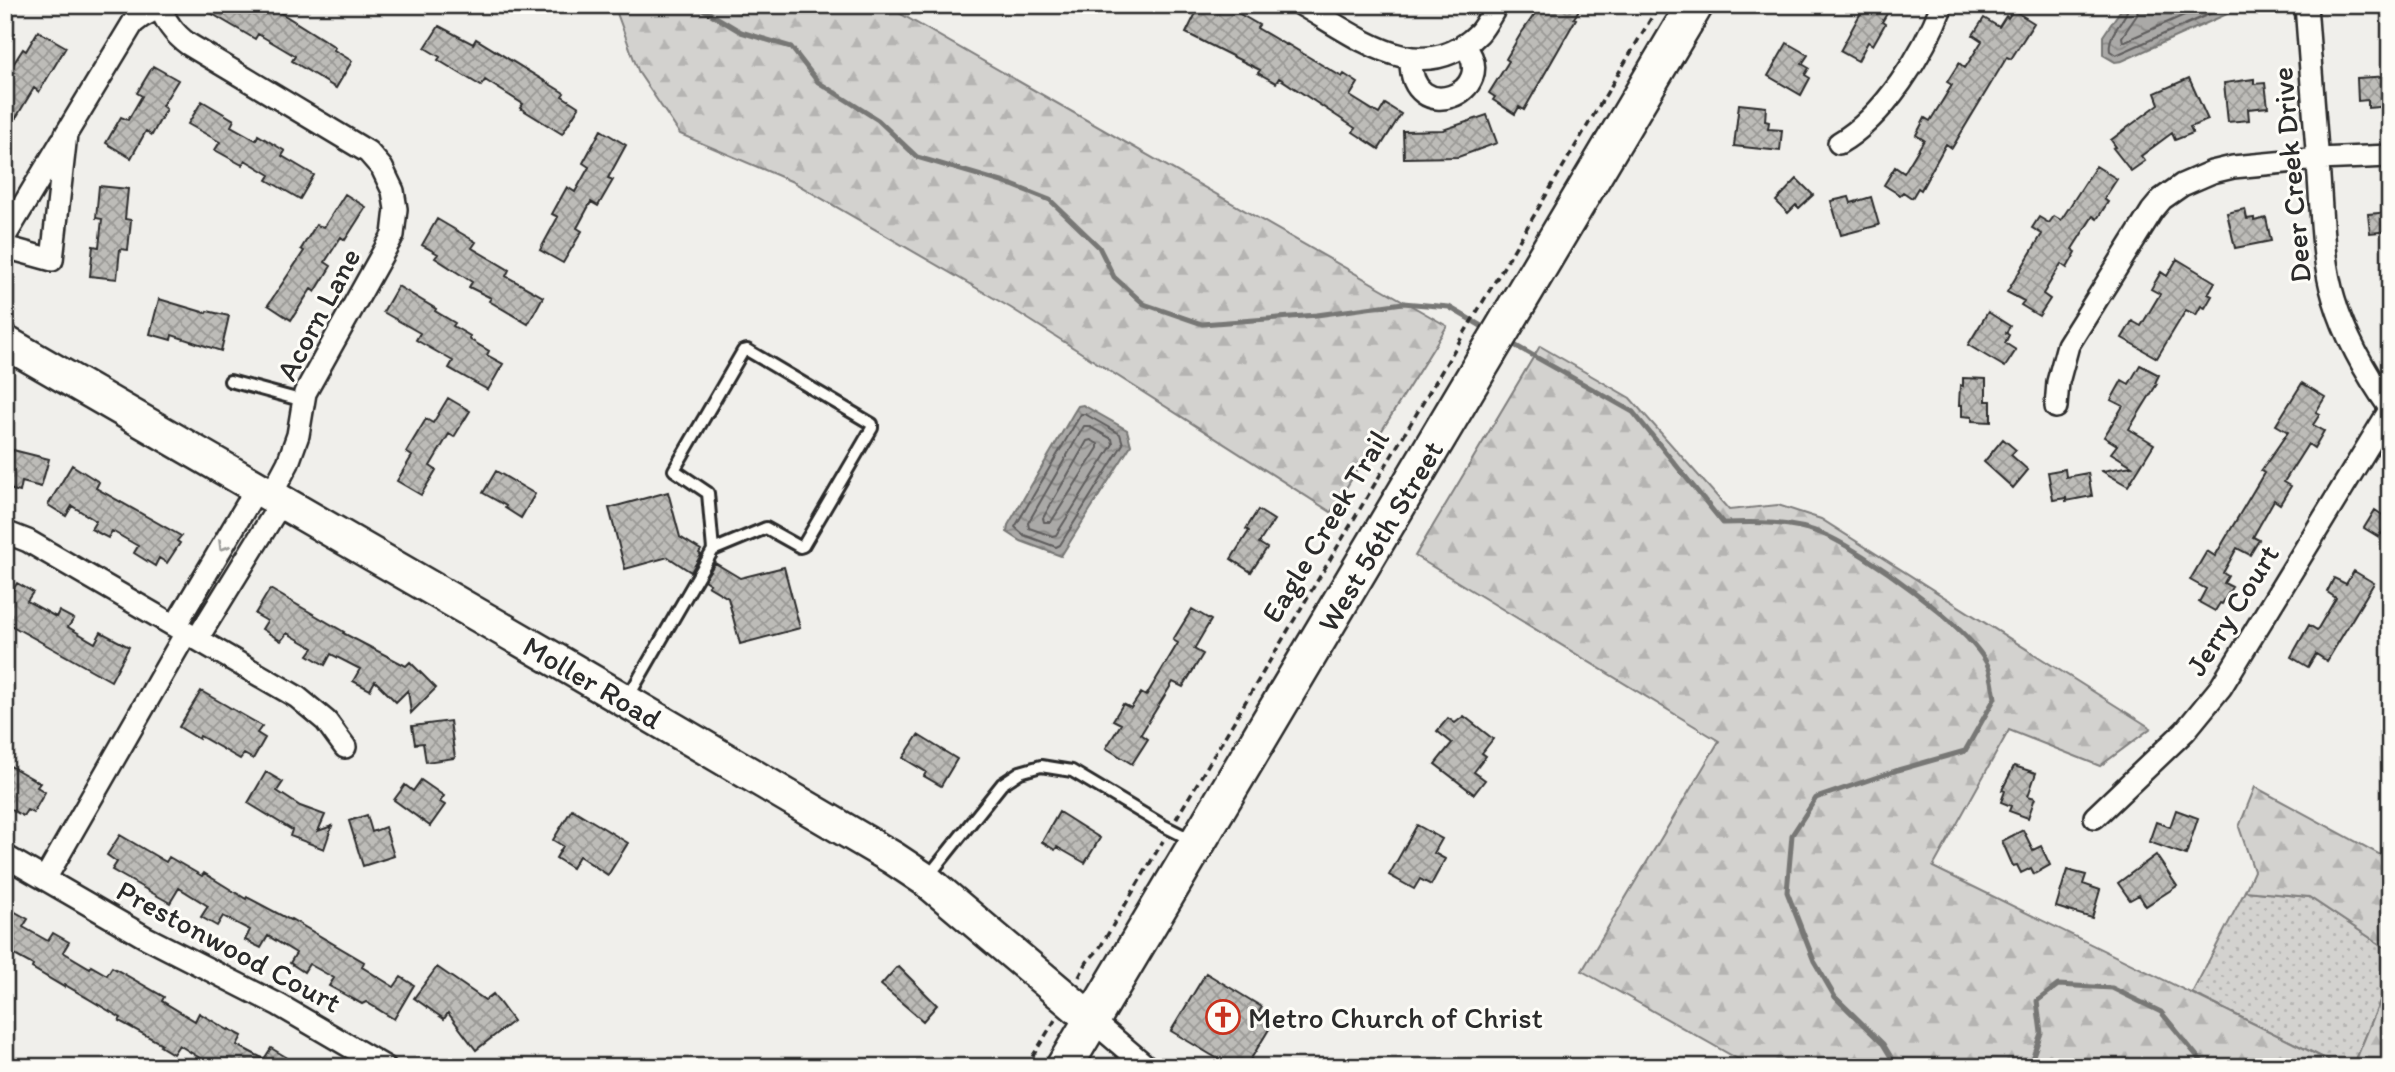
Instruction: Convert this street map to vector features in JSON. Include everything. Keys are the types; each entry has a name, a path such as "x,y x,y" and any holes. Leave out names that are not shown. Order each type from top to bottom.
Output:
{"main road":[{"name":"West 56th Street","path":"1064,1067 1080,1009 1460,369 1508,289 1695,5"}],"street":[{"path":"1302,5 1381,50 1411,58 1442,56 1464,45 1480,32 1497,5"},
{"path":"1839,143 1864,127 1887,100 1931,31 1941,5"},
{"name":"Deer Creek Drive","path":"2306,5 2324,242 2333,295 2363,368 2390,409"},
{"path":"5,236 134,23 159,6"},
{"name":"Acorn Lane","path":"45,878 186,633 288,463 298,435 305,393 393,235 395,200 390,183 377,161 359,146 188,44 173,32 159,6"},
{"path":"1411,58 1416,86 1426,94 1445,99 1464,90 1471,78 1473,62 1464,45"},
{"path":"5,247 52,260 66,134"},
{"path":"2056,407 2058,383 2068,345 2162,199 2189,181 2233,167 2390,156"},
{"name":"Moller Road","path":"5,342 893,858 926,880 1147,1067"},
{"name":"Jerry Court","path":"2095,817 2185,731 2221,687 2390,409"},
{"path":"5,532 28,541 297,697 326,721 345,747"},
{"name":"Prestonwood Court","path":"5,856 145,937 279,1005 385,1067"}],"lane":[{"path":"626,701 713,550 708,493 674,470 743,351 747,350 872,424 803,547 766,528 713,550"},
{"path":"230,381 304,401"},
{"path":"926,880 1002,784 1020,772 1041,766 1072,771 1184,836"}],"path":[{"name":"Eagle Creek Trail","path":"1026,1067 1080,1009 1087,962 1184,836 1508,289 1659,5"}],"green space":[{"path":"614,5 885,5 1447,326 1331,512 1011,308 793,182 680,134 639,73"},
{"path":"1540,346 1630,398 1729,510 1778,505 1821,519 2151,728 2100,766 2009,730 1933,867 2342,1067 1752,1067 1582,971 1719,741 1415,556"},
{"path":"2255,787 2390,860 2390,1067 2353,1067 2383,994 2384,947 2309,897 2245,891 2254,871 2239,827"},
{"path":"2245,891 2309,897 2384,947 2383,994 2353,1067 2342,1067 2192,993"}],"water":[{"path":"2124,5 2247,5 2115,62 2103,55 2103,36"},
{"path":"1083,405 1127,430 1131,445 1061,556 1021,541 1007,532 1008,525 1078,406"}],"building":[{"path":"197,5 258,5 271,13 273,8 335,47 334,50 352,61 336,88 292,61 295,56 258,34 255,39"},
{"path":"1200,5 1224,5 1259,25 1257,28 1286,45 1342,77 1344,74 1358,83 1350,96 1379,114 1385,104 1401,114 1379,149 1353,132 1355,128 1279,78 1276,83 1258,73 1260,70 1186,33"},
{"path":"1541,5 1582,5 1524,110 1519,107 1515,114 1493,100 1495,97 1489,93 1509,61 1506,59 1520,35"},
{"path":"1865,5 1892,5 1873,45 1868,42 1858,61 1840,51"},
{"path":"2013,10 2034,23 2011,59 2007,57 1952,148 1946,144 1921,190 1918,188 1912,198 1903,192 1900,195 1884,185 1895,167 1904,173 1924,140 1916,135 1925,118 1930,121 1952,85 1947,82 1959,63 1965,68 1982,41 1973,35 1984,18 1999,27"},
{"path":"439,26 473,44 476,39 564,93 562,96 579,107 562,134 520,108 523,104 485,80 481,86 438,60 440,57 425,48"},
{"path":"38,31 66,47 39,92 34,88 5,136 5,77"},
{"path":"1787,43 1808,55 1802,64 1809,68 1805,75 1810,78 1801,95 1768,76"},
{"path":"153,66 178,80 162,106 166,109 152,135 146,131 131,158 106,143 121,117 128,120 142,96 137,93"},
{"path":"2390,76 2390,106 2368,108 2368,100 2358,101 2357,78"},
{"path":"2189,78 2208,120 2190,127 2193,133 2175,140 2172,133 2141,156 2145,161 2131,171 2113,148 2116,147 2111,140 2159,104 2155,93"},
{"path":"2254,79 2254,84 2265,83 2268,107 2248,109 2249,120 2228,122 2224,83"},
{"path":"202,101 234,120 231,126 256,140 258,135 285,151 282,156 314,175 300,199 267,180 270,175 245,160 242,165 215,150 220,142 188,124"},
{"path":"1739,104 1766,107 1765,121 1769,122 1768,129 1782,130 1780,151 1734,146"},
{"path":"1487,115 1497,143 1458,157 1404,158 1403,131 1443,130"},
{"path":"601,130 626,145 608,178 613,180 598,206 591,202 577,228 582,231 563,263 540,250 558,217 552,214 567,187 575,192 589,167 583,163"},
{"path":"2096,166 2117,179 2104,199 2108,202 2097,219 2093,216 2072,249 2076,252 2067,268 2061,264 2043,294 2050,299 2039,316 2021,305 2024,301 2007,292 2042,234 2032,228 2039,217 2049,223 2054,216 2061,220"},
{"path":"1797,179 1813,195 1799,208 1796,205 1788,213 1776,201"},
{"path":"99,186 128,189 125,219 131,220 128,250 120,249 117,279 90,276 93,246 99,247 102,219 96,218"},
{"path":"345,194 366,207 345,240 341,237 325,262 331,266 315,292 311,289 291,320 268,305 304,251 301,249 316,225 324,227"},
{"path":"1849,197 1851,203 1871,197 1879,225 1841,235 1831,201"},
{"path":"2245,209 2247,219 2254,218 2254,221 2266,218 2271,241 2235,248 2227,213"},
{"path":"2390,212 2390,231 2370,233 2368,214"},
{"path":"437,219 476,242 472,248 509,270 506,276 543,297 528,324 489,301 491,298 469,287 472,282 435,258 438,254 422,245"},
{"path":"2177,259 2215,282 2208,294 2212,296 2205,308 2201,306 2196,315 2186,310 2157,358 2122,338 2132,321 2141,326 2160,294 2151,289 2161,272 2167,276"},
{"path":"398,286 455,323 453,326 489,351 487,355 503,364 488,390 449,368 453,361 416,340 420,333 383,312"},
{"path":"159,299 206,313 207,311 229,316 221,351 172,335 171,340 150,334"},
{"path":"1988,312 2010,326 2005,343 2016,350 2005,367 1968,345"},
{"path":"2140,365 2159,375 2155,383 2157,384 2129,429 2154,444 2128,486 2102,471 2132,466 2111,453 2117,445 2104,437 2123,406 2111,400 2122,380 2129,384"},
{"path":"1963,378 1986,379 1986,401 1991,401 1991,422 1972,421 1972,417 1962,416 1962,405 1959,405"},
{"path":"2302,383 2325,397 2316,412 2320,414 2313,425 2324,431 2314,448 2308,444 2284,482 2291,486 2280,504 2274,500 2253,537 2259,540 2250,555 2237,548 2223,573 2228,576 2224,583 2232,587 2215,611 2199,602 2206,589 2190,580 2207,551 2215,556 2264,473 2261,471 2288,432 2276,425"},
{"path":"448,398 470,411 454,437 449,434 430,466 436,470 421,495 397,481 412,456 406,452 426,419 433,423"},
{"path":"2003,439 2016,450 2011,455 2028,470 2013,488 1984,462"},
{"path":"13,450 49,459 41,487 22,482 20,492 5,488 5,477"},
{"path":"72,465 99,482 96,488 181,536 177,541 180,543 167,563 159,558 155,566 134,553 138,546 112,531 108,538 91,529 96,521 72,506 66,516 48,505"},
{"path":"2065,469 2066,477 2088,473 2092,496 2066,501 2066,498 2053,500 2048,472"},
{"path":"496,471 535,494 521,518 483,493"},
{"path":"668,492 680,537 701,550 701,555 691,572 668,557 625,569 609,508"},
{"path":"1258,510 1274,520 1259,543 1267,548 1251,572 1231,559 1249,531 1246,529"},
{"path":"2375,510 2390,520 2390,538 2381,533 2379,537 2364,528"},
{"path":"715,563 740,578 784,567 800,628 740,644 728,598 708,586 710,584 704,580"},
{"path":"2354,571 2374,583 2327,661 2316,654 2308,667 2291,657 2309,625 2317,630 2336,598 2327,592 2334,578 2346,584"},
{"path":"17,583 33,592 27,601 56,617 59,611 74,619 68,627 95,643 101,632 129,647 111,681 5,622 5,603"},
{"path":"270,589 343,633 406,666 410,662 436,688 411,713 408,690 396,702 375,681 370,690 353,681 360,669 331,654 325,665 308,655 313,648 287,633 281,641 262,629 267,621 255,614"},
{"path":"1192,609 1211,620 1194,649 1203,654 1183,687 1173,682 1141,734 1148,739 1132,764 1106,748 1121,724 1113,720 1123,704 1131,708 1141,693 1146,696 1178,643 1173,640"},
{"path":"201,691 262,726 257,733 265,738 253,759 244,754 240,759 179,727"},
{"path":"1464,716 1493,739 1482,753 1486,756 1474,772 1485,780 1474,794 1435,764 1452,743 1437,731 1448,718 1455,723"},
{"path":"450,721 455,758 426,762 423,743 415,744 412,726"},
{"path":"918,735 957,759 941,786 924,776 926,772 903,758"},
{"path":"5,763 40,783 37,787 45,792 33,813 27,810 23,816 5,806"},
{"path":"2014,766 2036,773 2028,796 2035,798 2028,818 2009,811 2011,806 2001,802 2005,791 2002,790"},
{"path":"266,772 283,782 277,791 300,806 325,815 318,831 332,826 324,849 290,836 292,830 248,803"},
{"path":"421,780 444,796 440,802 445,805 430,826 394,800 405,785 413,791"},
{"path":"572,809 628,843 608,875 579,856 572,868 556,858 563,846 553,840"},
{"path":"2176,810 2198,818 2186,855 2149,842 2156,822 2170,827"},
{"path":"1059,812 1100,838 1085,863 1042,842"},
{"path":"367,815 372,832 385,827 394,856 363,866 349,821"},
{"path":"1417,825 1442,839 1434,853 1445,859 1431,885 1420,879 1414,889 1389,875"},
{"path":"2023,830 2033,850 2041,846 2050,865 2034,874 2031,868 2021,873 2017,865 2013,866 2002,841"},
{"path":"120,835 166,862 169,857 202,876 204,873 246,899 247,897 291,919 364,962 362,967 394,987 401,977 414,985 394,1019 366,1002 362,1004 329,986 334,978 309,964 304,972 290,963 296,953 268,936 261,948 245,940 250,930 223,916 217,926 201,917 208,906 179,888 170,903 112,870 117,862 107,855"},
{"path":"2156,855 2177,886 2146,906 2139,895 2130,900 2118,883"},
{"path":"2067,870 2086,875 2083,884 2100,890 2092,918 2056,907"},
{"path":"10,909 28,919 23,927 48,941 53,933 69,942 63,952 90,968 91,966 107,975 112,967 164,997 162,1001 195,1021 199,1013 242,1036 237,1045 264,1059 271,1048 286,1057 280,1067 214,1067 179,1045 173,1054 160,1046 162,1044 119,1021 121,1018 5,950 5,919"},
{"path":"437,967 485,1000 493,994 513,1021 476,1050 448,1013 444,1019 414,998"},
{"path":"899,967 937,1005 923,1021 881,985"},
{"name":"Metro Church of Christ","path":"1206,973 1262,1007 1259,1012 1274,1021 1246,1067 1231,1060 1228,1065 1171,1031"}],"waterway":[{"path":"696,5 741,32 791,47 818,82 878,120 917,157 1012,185 1050,200 1099,247 1114,277 1144,304 1202,324 1317,315 1403,303 1449,307 1488,330"},
{"path":"1509,342 1633,412 1723,523 1786,525 1811,530 1841,543 1888,573 1939,612 1978,650 1988,666 1995,698 1965,751 1816,798 1792,835 1787,892 1814,961 1835,997 1883,1044 1897,1067"},
{"path":"2029,1067 2041,1033 2037,1001 2058,985 2112,988 2161,1012 2206,1067"}],"place":[{"name":"Metro Church of Christ","path":"1223,1017"}]}
